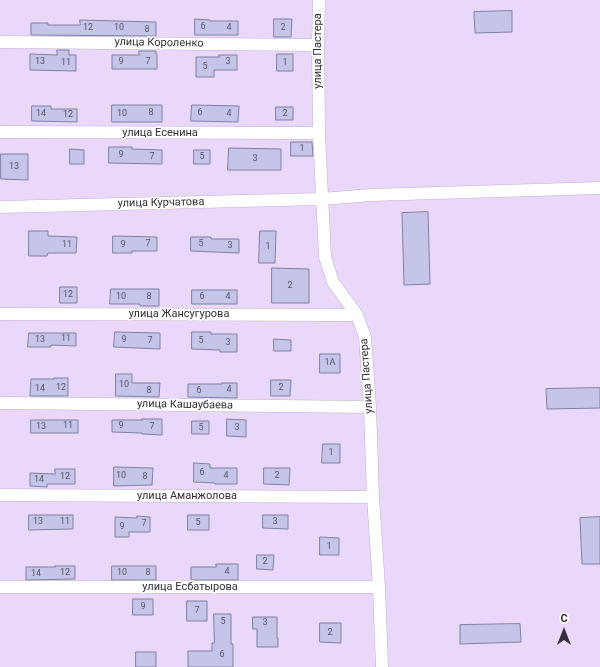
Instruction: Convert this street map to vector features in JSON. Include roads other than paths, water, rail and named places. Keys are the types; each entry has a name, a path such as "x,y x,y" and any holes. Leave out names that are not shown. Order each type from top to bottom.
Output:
{"street":[{"name":"улица Пастера","path":"318,0 319,133 325,257 333,282 357,315 365,337 370,407 382,667"},
{"name":"улица Короленко","path":"0,42 318,45"},
{"name":"улица Есенина","path":"0,132 319,133"},
{"name":"улица Курчатова","path":"0,207 322,199 371,195 600,188"},
{"name":"улица Жансугурова","path":"0,314 357,315"},
{"name":"улица Кашаубаева","path":"0,403 370,407"},
{"name":"улица Аманжолова","path":"0,495 373,497"},
{"name":"улица Есбатырова","path":"0,587 379,587"}]}
